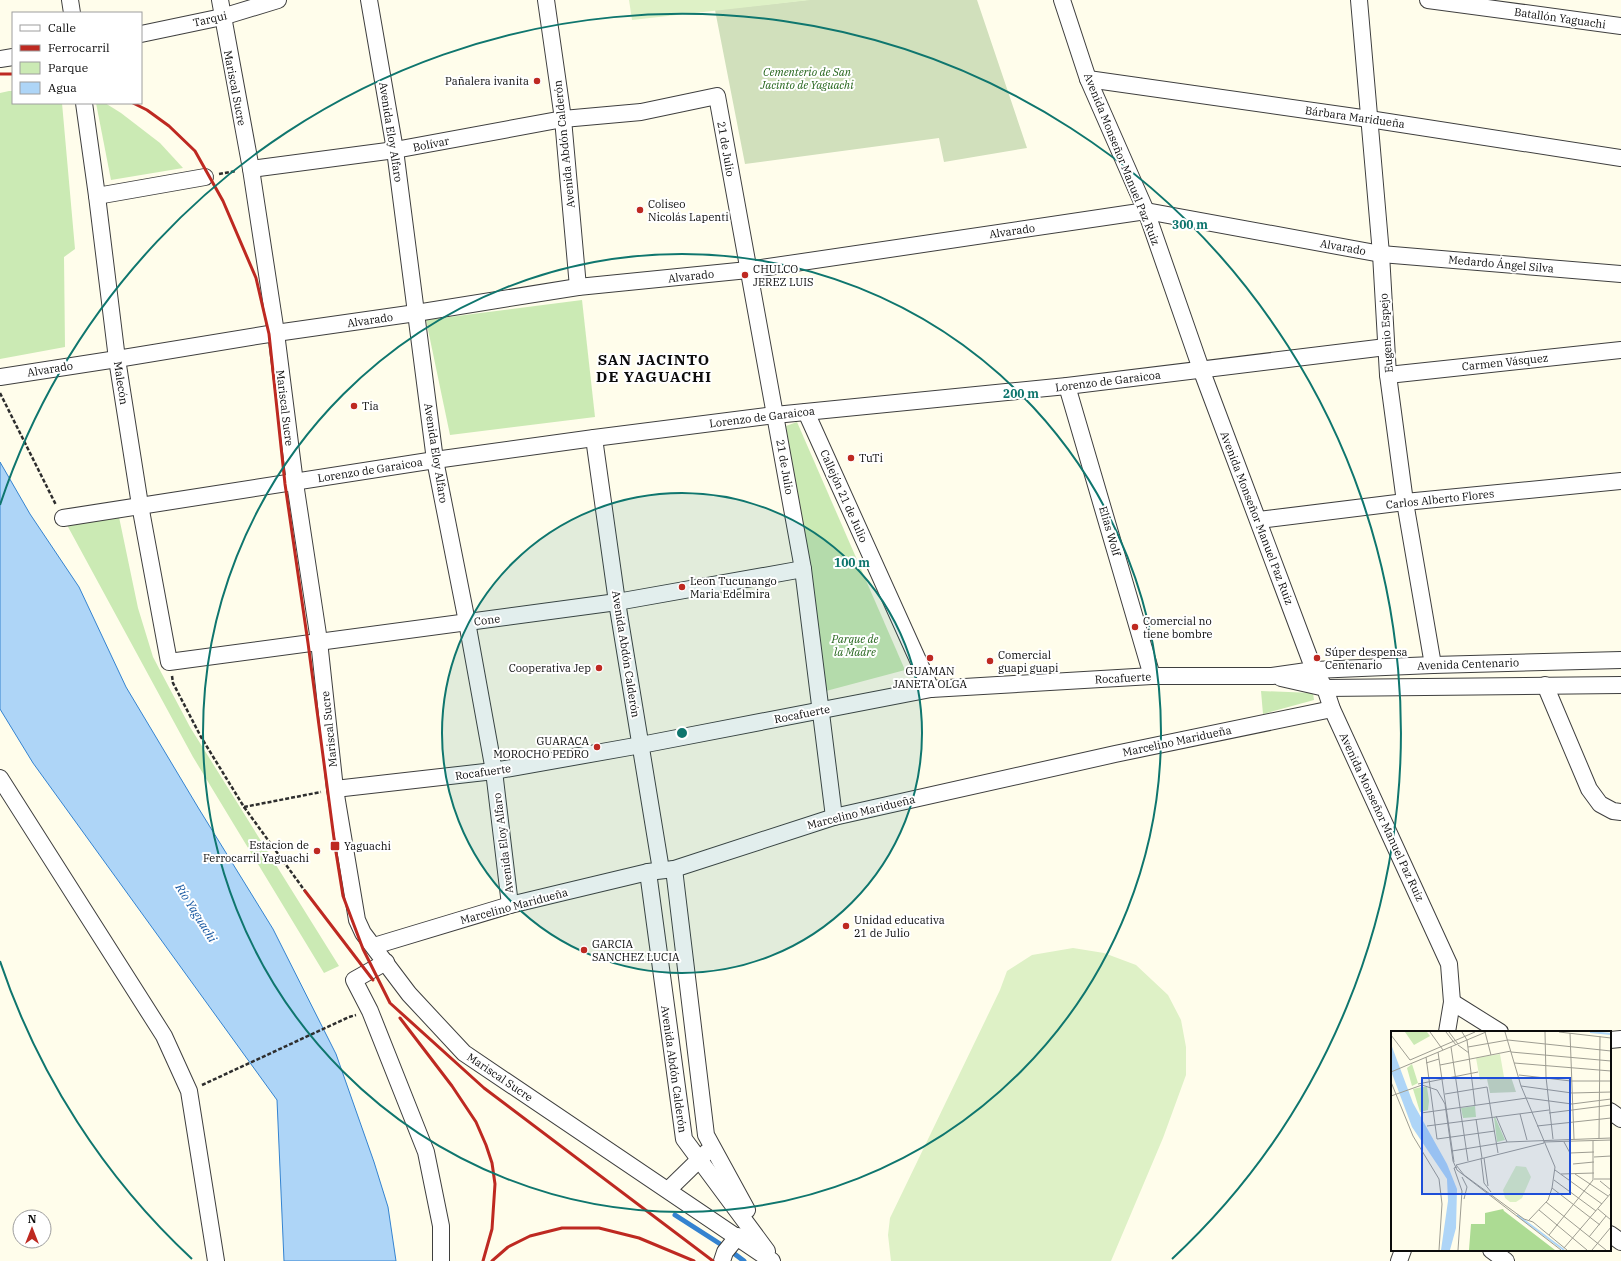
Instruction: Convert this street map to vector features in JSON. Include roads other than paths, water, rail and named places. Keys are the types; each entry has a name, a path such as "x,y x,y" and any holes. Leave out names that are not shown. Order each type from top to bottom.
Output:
{"street":[{"path":"70,0 72,12"},
{"name":"Mariscal Sucre","path":"220,0 250,169 276,333 295,482 319,641 335,789 357,920 363,932 409,994 464,1053 773,1261"},
{"name":"Tarqui","path":"142,34 222,17 278,0"},
{"name":"Avenida Eloy Alfaro","path":"369,0 395,150 435,460 467,622 494,771 510,905"},
{"name":"Avenida Abdón Calderón","path":"546,0 563,119 578,288"},
{"name":"Avenida Monseñor Manuel Paz Ruiz","path":"1062,0 1088,80 1146,211 1201,369 1259,520 1314,670 1325,688 1332,709 1449,964 1452,1002 1448,1031"},
{"name":"Eugenio Espejo","path":"1359,0 1381,254 1388,375 1405,502 1433,665"},
{"name":"Batallón Yaguachi","path":"1428,0 1621,26"},
{"path":"0,59 12,57"},
{"name":"Bárbara Maridueña","path":"1088,80 1369,119 1621,158"},
{"name":"Bolívar","path":"250,169 395,150 563,119 641,112 716,96"},
{"name":"21 de Julio","path":"716,96 803,569 834,817"},
{"name":"Malecón","path":"84,104 117,359 140,504 169,662"},
{"path":"97,196 205,177"},
{"name":"Alvarado","path":"0,377 276,333 416,314 578,288 748,270 1146,211 1381,254"},
{"name":"Medardo Ángel Silva","path":"1381,254 1621,274"},
{"name":"Lorenzo de Garaicoa","path":"63,518 140,504 594,438 775,415 1067,386 1386,347"},
{"name":"Carmen Vásquez","path":"1388,375 1621,350"},
{"name":"Elias Wolf","path":"1067,386 1152,676"},
{"name":"Callejón 21 de Julio","path":"806,412 931,689"},
{"name":"Avenida Abdón Calderón","path":"594,438 617,602 706,1135 773,1261"},
{"name":"Carlos Alberto Flores","path":"1259,520 1405,502 1621,481"},
{"name":"Cone","path":"169,662 617,602 803,569"},
{"name":"Avenida Centenario","path":"1314,670 1621,660"},
{"name":"Rocafuerte","path":"335,789 494,771 641,745 931,689 1152,676 1272,676 1314,670"},
{"name":"Rocafuerte","path":"1272,676 1325,688"},
{"path":"1545,685 1589,789 1600,804 1613,811 1621,812"},
{"name":"Avenida Centenario","path":"1325,688 1621,685"},
{"name":"Marcelino Maridueña","path":"374,946 510,905 661,870 834,817 1123,752 1332,709"},
{"path":"0,778 164,1036 190,1091 216,1261"},
{"name":"Avenida Abdón Calderón","path":"661,870 684,1139 773,1261"},
{"path":"386,962 354,980 370,1012 426,1152 441,1226 441,1261"},
{"path":"1452,1002 1498,1031"},
{"path":"1611,1040 1621,1039"},
{"path":"1611,1112 1621,1119"},
{"path":"668,1190 712,1146"},
{"path":"1611,1235 1621,1242"},
{"path":"722,1261 725,1252 738,1236"},
{"path":"1399,1261 1403,1251"},
{"path":"1492,1251 1506,1261"}],"water":[{"name":"Río Yaguachi","path":"0,462 30,514 79,587 126,687 273,929 336,1054 374,1162 388,1207 396,1261 284,1261 277,1100 33,763 0,709"}],"waterway":[{"path":"675,1215 744,1261"}],"railway":[{"path":"0,74 12,74"},
{"path":"135,104 147,110 169,126 195,151 223,201 256,278 269,334 285,484 335,846 343,896 363,949 390,1003 484,1088 713,1261"},
{"path":"305,891 373,980"},
{"path":"400,1018 452,1086 476,1122 486,1145 492,1163 495,1184 492,1229 483,1261"},
{"path":"492,1261 508,1247 530,1236 562,1228 599,1228 639,1238 694,1261"}],"place":[{"name":"Pañalera ivanita","path":"537,81"},
{"name":"Coliseo Nicolás Lapenti","path":"640,210"},
{"name":"CHULCO JEREZ LUIS","path":"745,275"},
{"name":"Tia","path":"354,406"},
{"name":"TuTi","path":"851,458"},
{"name":"Leon Tucunango Maria Edelmira","path":"682,587"},
{"name":"Comercial no tiene bombre","path":"1135,627"},
{"name":"GUAMAN JANETA OLGA","path":"930,658"},
{"name":"Súper despensa Centenario","path":"1317,658"},
{"name":"Comercial guapi guapi","path":"990,661"},
{"name":"Cooperativa Jep","path":"599,668"},
{"name":"GUARACA MOROCHO PEDRO","path":"597,747"},
{"name":"Yaguachi","path":"335,846"},
{"name":"Estacion de Ferrocarril Yaguachi","path":"317,851"},
{"name":"Unidad educativa 21 de Julio","path":"846,926"},
{"name":"GARCIA SANCHEZ LUCIA","path":"584,950"}],"district":[{"name":"SAN JACINTO DE YAGUACHI","path":"654,368"}],"park label":[{"name":"Cementerio de San Jacinto de Yaguachi","path":"807,78"},
{"name":"Parque de la Madre","path":"855,645"}]}
